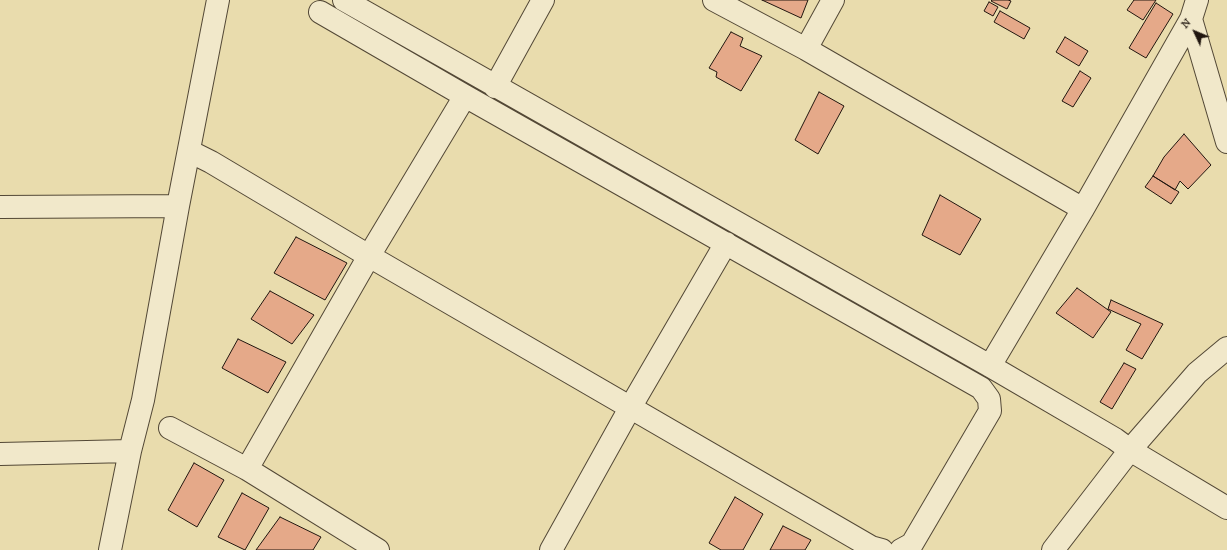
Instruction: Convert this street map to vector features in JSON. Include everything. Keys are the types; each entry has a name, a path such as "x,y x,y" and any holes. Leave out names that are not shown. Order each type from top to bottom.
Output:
{"street":[{"path":"110,550 130,451 143,400 178,206 218,0"},
{"path":"344,0 990,366 1115,439 1130,450 1227,508"},
{"path":"495,86 542,0"},
{"path":"714,0 806,49 1083,209"},
{"path":"806,49 833,0"},
{"path":"990,366 1083,209 1194,10"},
{"path":"1194,10 1227,142"},
{"path":"320,12 465,96 981,388 990,399 990,411 912,544 901,550"},
{"path":"247,470 369,256 465,96"},
{"path":"189,151 211,162 369,256 871,547 882,550"},
{"path":"0,207 178,206"},
{"path":"551,550 630,408 726,243"},
{"path":"1053,550 1130,450 1197,373 1227,348"},
{"path":"170,428 247,470 378,550"},
{"path":"0,454 130,451"}],"building":[{"path":"762,0 808,0 801,18"},
{"path":"1134,0 1156,0 1143,20 1127,10"},
{"path":"991,1 1011,1 1007,9"},
{"path":"989,2 998,7 993,16 984,11"},
{"path":"1156,3 1173,14 1146,58 1129,48"},
{"path":"1000,11 1030,28 1024,39 994,22"},
{"path":"731,32 743,38 740,46 762,56 741,91 716,77 717,72 709,68"},
{"path":"1065,37 1088,51 1079,66 1056,52"},
{"path":"1080,71 1091,78 1073,107 1062,101"},
{"path":"819,92 844,106 818,154 795,140"},
{"path":"1184,134 1211,165 1188,189 1180,181 1175,190 1153,176 1164,157"},
{"path":"1153,176 1179,192 1171,204 1145,187"},
{"path":"940,195 981,219 960,255 922,235"},
{"path":"296,237 347,263 325,300 274,273"},
{"path":"1077,288 1111,312 1093,338 1056,313"},
{"path":"270,291 314,315 292,344 251,319"},
{"path":"1111,300 1163,324 1142,359 1126,350 1141,324 1108,309"},
{"path":"238,339 286,362 268,393 222,368"},
{"path":"1124,363 1136,369 1112,409 1100,402"},
{"path":"194,463 224,480 197,527 168,510"},
{"path":"242,493 269,508 245,550 218,537"},
{"path":"735,497 763,514 743,550 721,550 709,543"},
{"path":"280,517 321,537 313,550 256,550"},
{"path":"783,526 811,540 805,550 770,550"}]}
